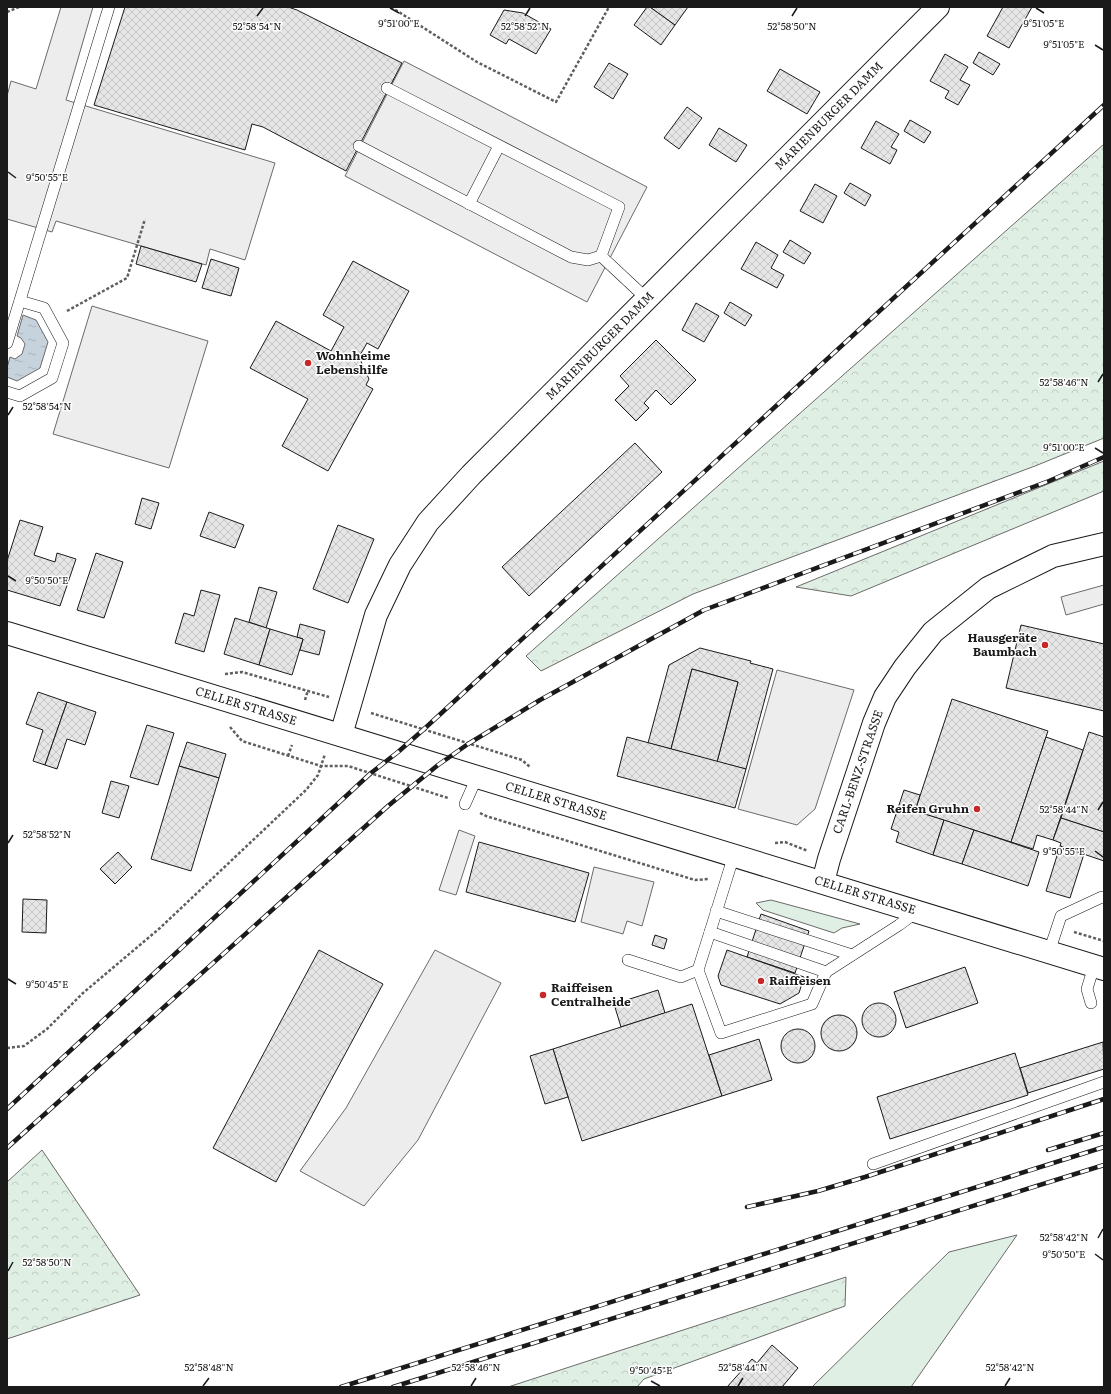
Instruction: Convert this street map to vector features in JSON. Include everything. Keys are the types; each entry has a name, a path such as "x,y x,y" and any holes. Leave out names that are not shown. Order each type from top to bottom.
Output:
{"street":[{"name":"MARIENBURGER DAMM","path":"342,735 376,615 400,565 428,522 471,475 938,7"},
{"name":"CARL-BENZ-STRASSE","path":"823,882 829,858 874,723 885,697 905,667 933,632 988,588 1053,556 1104,544"},
{"name":"CELLER STRASSE","path":"7,633 1099,967"}],"lane":[{"path":"7,343 109,7"},
{"path":"387,88 619,207 601,256"},
{"path":"359,146 571,257 588,260 601,256"},
{"path":"469,204 499,146"},
{"path":"601,256 647,299"},
{"path":"7,392 20,396 52,378 63,343 44,308 20,301"},
{"path":"465,804 477,776"},
{"path":"734,855 698,970 721,1033 812,1004 826,972 918,911"},
{"path":"1049,952 1061,916 1102,897 1104,898"},
{"path":"716,911 852,955"},
{"path":"710,932 826,972"},
{"path":"628,960 681,977 698,970"},
{"path":"1091,1003 1087,989 1099,967"},
{"path":"873,1164 1104,1082"}],"path":[{"path":"7,12 19,7"},
{"path":"391,7 478,62 556,102 609,7"},
{"path":"51,320 127,278 145,219"},
{"path":"242,672 308,690 331,698"},
{"path":"305,700 308,690"},
{"path":"366,711 522,760"},
{"path":"242,741 320,766 348,766 438,794"},
{"path":"288,756 292,742"},
{"path":"7,1048 24,1046 47,1029 83,993 160,928 306,790 318,775 320,766"},
{"path":"465,804 486,816 696,880 727,878"}],"green space":[{"path":"1104,144 1104,438 1035,466 693,594 541,671 526,656"},
{"path":"1104,461 1104,491 851,596 796,587"},
{"path":"771,900 860,924 842,928 834,933 763,910 756,903"},
{"path":"42,1150 140,1295 7,1339 7,1182"},
{"path":"1017,1235 911,1387 812,1387 949,1252"},
{"path":"846,1277 845,1306 644,1379 637,1387 508,1387"}],"shaded area":[{"path":"61,7 93,7 66,100 275,163 245,260 210,249 206,265 56,221 52,232 7,219 7,96 11,81 36,89"},
{"path":"404,61 647,187 587,302 345,176"},
{"path":"92,306 208,341 169,468 53,434"},
{"path":"1104,585 1104,604 1066,615 1061,597"},
{"path":"777,670 854,690 815,809 797,825 738,809"},
{"path":"459,830 475,836 456,895 439,890"},
{"path":"594,867 654,882 642,926 627,921 623,934 581,922"},
{"path":"435,950 501,983 418,1140 364,1206 300,1171 346,1108"}],"water":[{"path":"23,315 36,320 48,342 40,368 17,381 7,377 7,368 10,357 15,359 22,354 25,344 21,338 17,336"}],"building":[{"path":"125,7 288,7 297,10 402,63 346,171 263,127 252,124 245,150 94,105"},
{"path":"647,7 650,7 675,25 661,45 634,25"},
{"path":"650,7 688,7 675,25"},
{"path":"1003,7 1032,7 1009,48 987,36"},
{"path":"504,10 523,13 551,29 536,54 509,39 506,44 490,35"},
{"path":"979,52 1000,64 993,75 973,63"},
{"path":"945,54 968,67 960,80 970,85 958,105 945,98 949,91 930,81"},
{"path":"609,63 628,74 613,99 594,87"},
{"path":"780,69 820,92 807,114 767,91"},
{"path":"687,107 702,118 679,149 664,138"},
{"path":"910,120 931,132 924,143 904,131"},
{"path":"876,121 899,134 891,147 897,150 890,164 861,148"},
{"path":"719,128 747,145 736,162 709,145"},
{"path":"850,183 871,195 865,206 844,193"},
{"path":"815,184 837,196 823,223 800,211"},
{"path":"790,240 811,253 804,264 783,252"},
{"path":"756,242 778,255 771,268 784,275 777,288 741,269"},
{"path":"141,246 202,264 196,282 136,264"},
{"path":"211,259 239,268 231,296 202,288"},
{"name":"Wohnheime Lebenshilfe","path":"353,261 409,291 378,349 367,343 359,357 369,379 366,385 373,389 328,471 282,446 308,399 250,368 276,321 331,351 344,327 323,315"},
{"path":"730,302 752,315 745,326 724,313"},
{"path":"696,303 719,316 704,342 682,330"},
{"path":"656,340 696,380 671,405 656,390 644,403 649,408 636,421 615,400 629,386 620,376"},
{"path":"635,443 662,472 529,596 502,567"},
{"path":"142,498 159,503 151,529 135,524"},
{"path":"209,512 244,525 235,548 200,536"},
{"path":"20,520 43,527 34,555 55,562 57,553 76,559 60,606 7,590 7,561"},
{"path":"338,525 374,539 348,603 313,589"},
{"path":"96,553 123,562 104,618 77,610"},
{"path":"259,587 277,592 266,628 249,622"},
{"path":"201,590 220,595 204,652 175,643 184,613 194,616"},
{"path":"235,618 270,629 259,665 224,654"},
{"path":"300,624 325,631 319,655 300,650 303,639 297,637"},
{"path":"1021,625 1104,644 1104,711 1006,688"},
{"path":"270,629 303,639 292,675 259,665"},
{"path":"700,648 751,661 750,663 773,669 746,769 717,762 738,682 692,669 671,749 648,743 669,665"},
{"path":"692,669 738,682 717,762 671,749"},
{"path":"38,692 67,702 45,765 33,761 43,730 26,724"},
{"path":"952,699 1048,731 1011,842 915,811"},
{"path":"67,702 96,712 85,745 67,739 57,769 45,765"},
{"path":"147,725 174,733 158,785 130,777"},
{"path":"1089,732 1104,737 1104,832 1061,818"},
{"path":"627,737 746,769 735,808 617,776"},
{"path":"1046,737 1083,750 1053,840 1037,835 1033,849 1011,842"},
{"path":"187,742 226,754 219,778 179,766"},
{"path":"179,766 219,778 191,871 151,859"},
{"path":"111,781 129,786 119,818 102,813"},
{"path":"904,790 920,795 915,811 944,820 933,855 896,842 899,832 891,829"},
{"path":"1061,818 1104,832 1104,861 1060,846 1061,843 1053,840"},
{"path":"944,820 974,830 962,864 933,855"},
{"path":"974,830 1039,852 1028,886 962,864"},
{"path":"479,842 589,873 575,922 466,892"},
{"path":"1060,846 1084,854 1070,898 1046,891"},
{"path":"118,852 132,867 115,884 100,869"},
{"path":"23,899 47,900 46,933 22,932"},
{"path":"761,914 809,931 795,973 747,957"},
{"path":"655,935 667,939 664,949 652,945"},
{"path":"319,950 383,984 276,1182 213,1148"},
{"name":"Raiffeisen","path":"727,950 804,977 799,993 780,1004 721,985 718,976"},
{"path":"965,967 978,1003 906,1028 894,992"},
{"path":"658,990 665,1013 621,1027 614,1004"},
{"path":"882,1003 889,1005 894,1010 896,1020 894,1030 889,1035 876,1037 869,1035 864,1030 862,1017 864,1010 869,1005"},
{"path":"692,1004 722,1096 582,1141 553,1049"},
{"path":"839,1015 849,1018 854,1023 857,1033 854,1043 849,1048 839,1051 829,1048 824,1043 821,1033 824,1023 829,1018"},
{"path":"801,1029 808,1031 813,1036 815,1046 813,1056 808,1061 795,1063 788,1061 783,1056 781,1043 783,1036 788,1031"},
{"path":"759,1039 772,1080 722,1096 709,1055"},
{"path":"1103,1042 1104,1069 1028,1093 1020,1068"},
{"path":"553,1049 568,1097 545,1104 530,1056"},
{"path":"1015,1053 1028,1095 890,1139 877,1097"},
{"path":"772,1345 798,1368 782,1387 727,1387 752,1359 757,1363"}],"railway":[{"path":"7,1109 371,773 423,730 1104,105"},
{"path":"7,1148 388,806 438,765 468,744 540,700 704,610 1049,481 1104,457"},
{"path":"747,1207 818,1191 865,1177 1104,1099"},
{"path":"1048,1150 1104,1133"},
{"path":"341,1387 1104,1147"},
{"path":"393,1387 1104,1165"}],"place":[{"name":"Wohnheime Lebenshilfe","path":"308,363"},
{"name":"Hausgeräte Baumbach","path":"1045,645"},
{"name":"Reifen Gruhn","path":"977,809"},
{"name":"Raiffeisen","path":"761,981"},
{"name":"Raiffeisen Centralheide","path":"543,995"}]}
